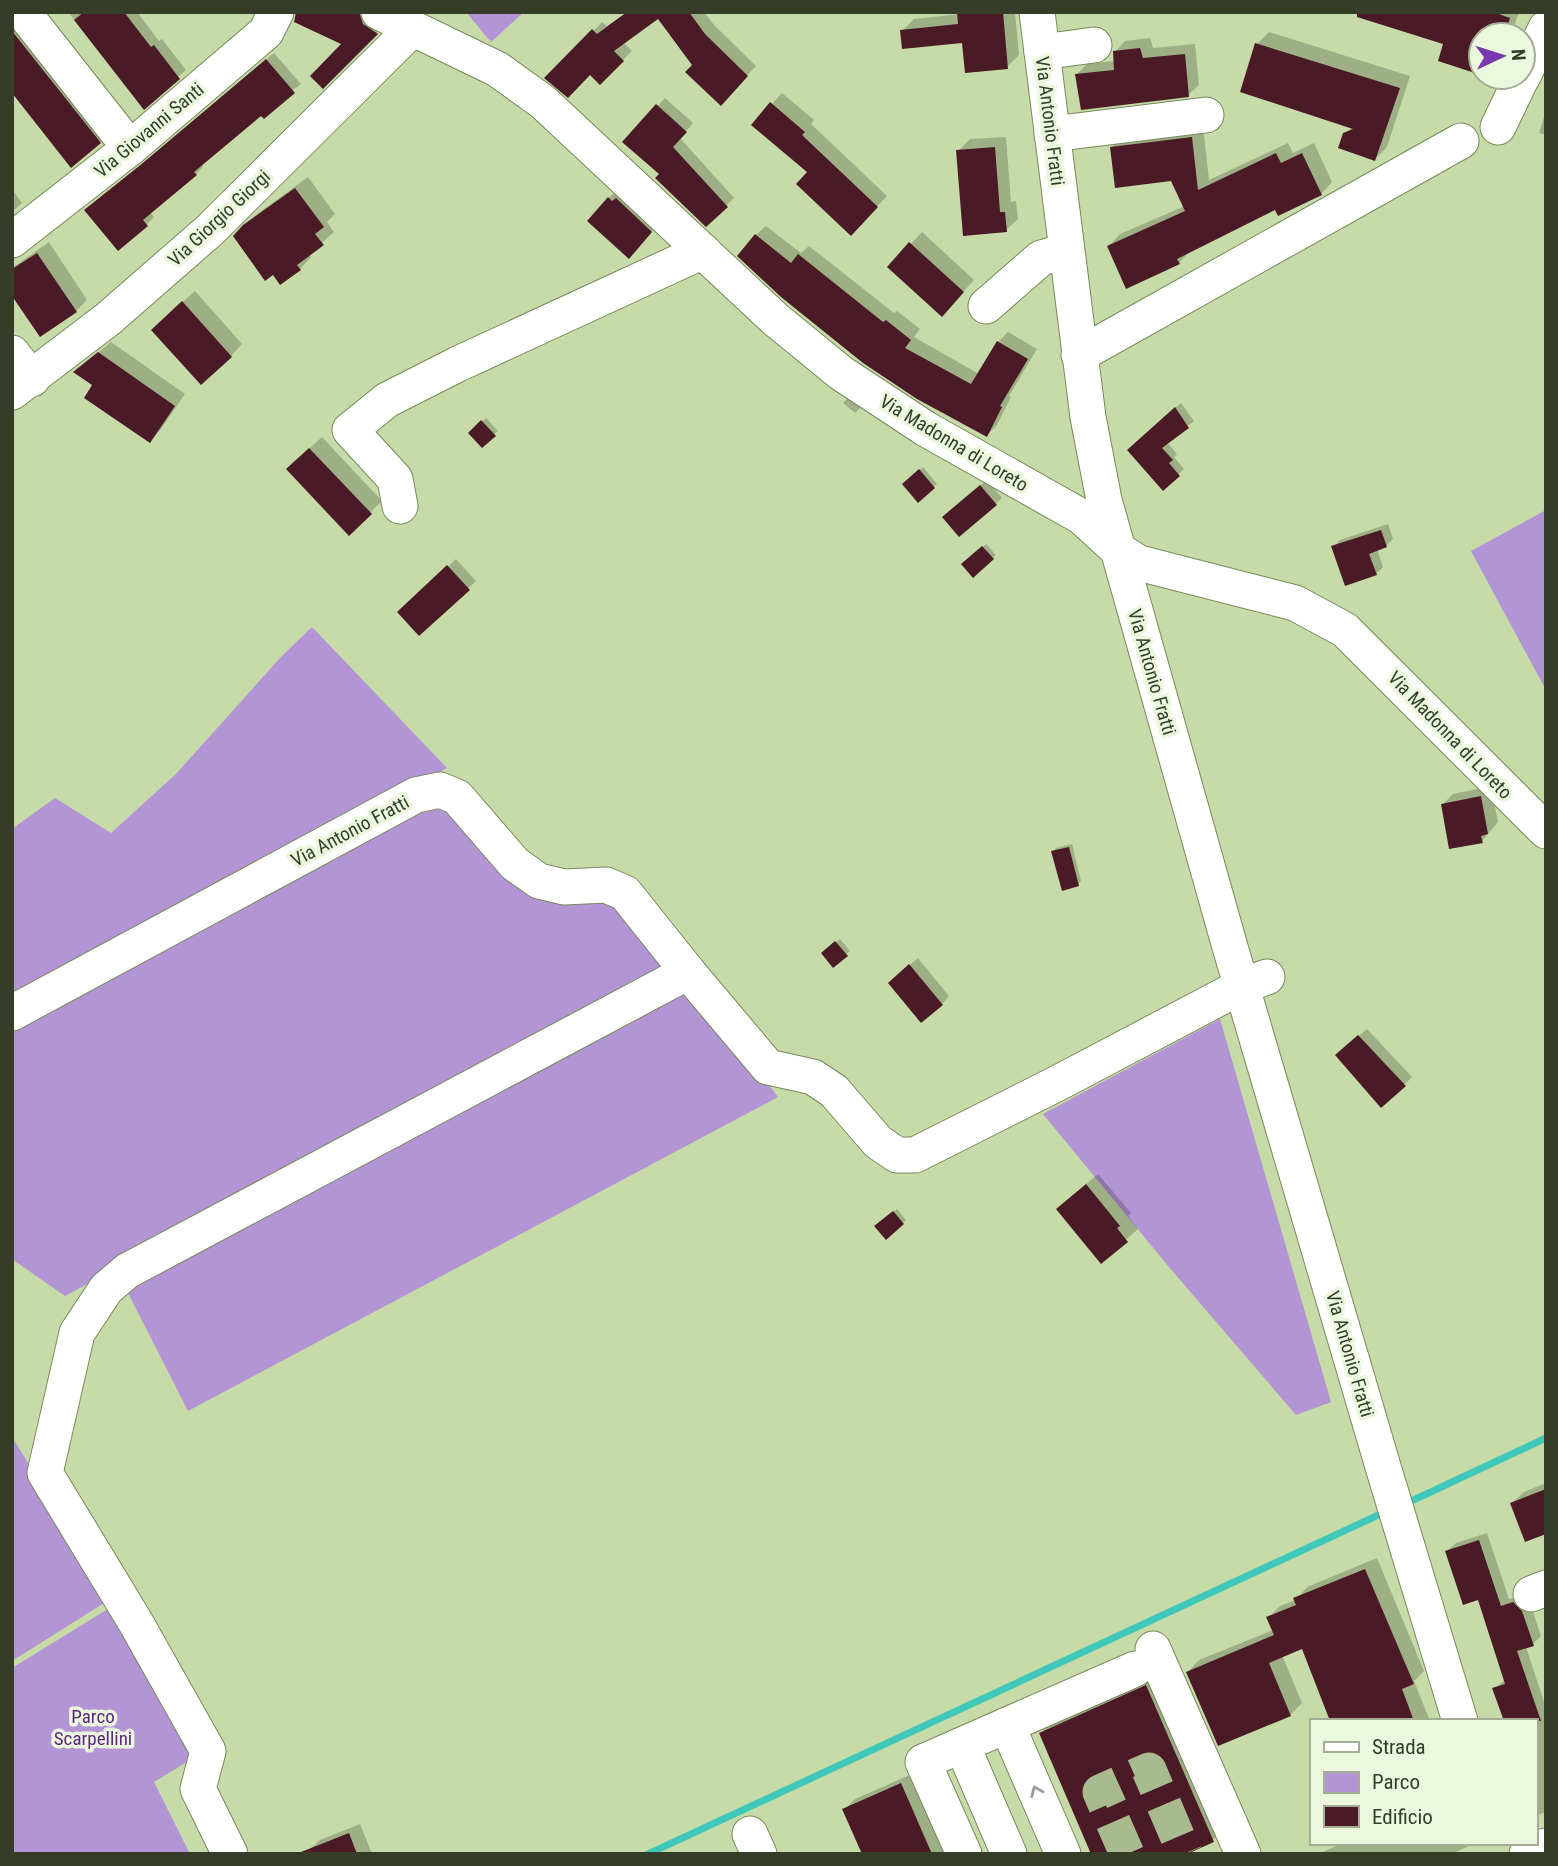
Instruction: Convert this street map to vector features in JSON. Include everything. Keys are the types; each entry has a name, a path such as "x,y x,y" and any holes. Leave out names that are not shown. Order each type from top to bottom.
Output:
{"street":[{"path":"23,12 130,148"},
{"name":"Via Giovanni Santi","path":"12,240 130,148 266,32 276,12"},
{"name":"Via Madonna di Loreto","path":"379,12 497,69 543,102 775,319 841,373 926,429 1082,517 1117,549 1139,564 1295,603 1345,630 1546,831"},
{"name":"Via Antonio Fratti","path":"1037,12 1079,355 1094,453 1117,549 1254,982 1388,1485 1459,1719"},
{"path":"1537,47 1546,28"},
{"name":"Via Giorgio Giorgi","path":"19,375 107,319 210,230 412,29"},
{"path":"1042,52 1094,45"},
{"path":"1498,127 1516,91"},
{"path":"1052,134 1206,115"},
{"path":"1079,355 1461,141"},
{"path":"400,506 394,479 350,430 387,400 458,364 703,251"},
{"path":"986,306 1041,258 1066,251"},
{"name":"Via Antonio Fratti","path":"12,1013 416,795 440,790 457,797 515,864 539,881 564,887 606,885 625,893 768,1067 813,1077 834,1091 878,1142 897,1155 915,1155 1254,982"},
{"path":"230,1854 198,1789 208,1751 136,1623 45,1473 77,1334 106,1289 127,1270 688,972"},
{"path":"964,1854 923,1762 1144,1659 1243,1854"},
{"path":"1007,1725 1063,1854"},
{"path":"962,1745 1009,1854"},
{"path":"1527,1854 1546,1846"}],"green space":[{"path":"466,12 524,12 491,42"},
{"path":"1546,510 1546,690 1471,551"},
{"path":"312,627 447,768 12,1005 12,829 55,798 111,833 176,774 280,658"},
{"path":"438,798 515,876 617,896 677,967 65,1296 12,1259 12,1023"},
{"path":"672,989 703,997 778,1097 188,1411 124,1285"},
{"path":"1220,1019 1331,1402 1296,1415 1043,1114"},
{"path":"12,1437 112,1598 12,1661"},
{"name":"Parco Scarpellini","path":"116,1604 200,1754 154,1782 190,1854 12,1854 12,1668"}],"building":[{"path":"84,12 124,12 180,79 144,110 74,20"},
{"path":"296,12 359,12 363,24 378,34 323,89 310,76 341,44 294,22"},
{"path":"627,12 689,12 705,34 748,76 721,106 685,72 692,65 658,19 614,51 624,61 600,85 590,75 568,98 544,78 592,29 597,34"},
{"path":"957,12 1003,12 1008,69 965,73 962,43 902,49 900,30 958,24"},
{"path":"1357,12 1493,12 1510,18 1509,21 1467,21 1467,70 1438,61 1443,44 1357,17"},
{"path":"12,31 101,143 71,168 12,93"},
{"path":"1255,43 1400,88 1375,161 1338,148 1343,133 1353,129 1240,92"},
{"path":"1140,48 1143,58 1185,54 1189,97 1081,110 1075,74 1114,70 1113,51"},
{"path":"266,59 295,93 264,119 261,116 194,172 197,175 143,220 148,226 118,251 84,210"},
{"path":"770,102 805,132 802,135 878,207 851,236 796,184 807,172 751,125"},
{"path":"656,104 687,132 673,147 728,207 706,227 655,178 659,174 622,142"},
{"path":"1192,137 1198,190 1276,153 1281,163 1302,153 1322,195 1278,216 1275,210 1177,259 1180,264 1126,289 1107,246 1185,211 1171,181 1115,188 1110,147"},
{"path":"995,147 1000,212 1005,212 1007,232 963,236 956,150"},
{"path":"295,188 324,227 315,234 324,245 297,265 301,270 280,285 273,275 265,281 233,236 243,225"},
{"path":"608,197 612,201 616,198 652,232 629,259 587,221"},
{"path":"755,234 791,263 798,254 883,322 886,320 911,340 905,348 971,384 997,341 1028,359 1000,406 1002,407 987,437 917,399 863,363 781,297 737,256"},
{"path":"909,242 964,292 942,317 887,267"},
{"path":"37,253 77,312 40,337 12,296 12,269"},
{"path":"182,301 232,357 201,385 151,330"},
{"path":"98,352 175,406 150,443 84,398 92,385 73,372"},
{"path":"1175,407 1189,428 1162,448 1173,460 1169,463 1180,476 1163,491 1127,450"},
{"path":"481,420 496,436 482,448 468,433"},
{"path":"309,448 372,514 349,536 286,469"},
{"path":"919,469 935,488 918,503 902,484"},
{"path":"980,485 997,505 959,537 942,517"},
{"path":"1381,530 1387,547 1369,554 1377,575 1345,586 1331,546"},
{"path":"982,546 994,559 973,578 961,564"},
{"path":"447,565 470,590 419,636 397,612"},
{"path":"1481,796 1488,834 1481,836 1483,843 1449,849 1441,804"},
{"path":"1069,847 1079,886 1062,891 1051,851"},
{"path":"835,941 848,956 833,968 821,953"},
{"path":"909,964 943,1005 921,1023 888,983"},
{"path":"1358,1035 1406,1086 1381,1108 1335,1055"},
{"path":"1086,1184 1120,1226 1117,1228 1128,1242 1101,1264 1056,1209"},
{"path":"893,1211 904,1224 886,1240 874,1226"},
{"path":"1546,1489 1546,1534 1525,1542 1510,1503"},
{"path":"1479,1540 1501,1606 1513,1602 1522,1611 1534,1646 1517,1651 1541,1721 1503,1719 1492,1688 1505,1684 1478,1600 1463,1605 1445,1551"},
{"path":"1365,1569 1414,1684 1402,1689 1413,1719 1329,1719 1302,1649 1269,1663 1291,1716 1218,1746 1186,1672 1274,1635 1266,1617 1296,1605 1293,1598"},
{"path":"1146,1685 1214,1842 1187,1854 1091,1854 1039,1733"},
{"path":"901,1783 932,1854 862,1854 842,1809"},
{"path":"349,1833 357,1854 301,1854 301,1852"}],"waterway":[{"path":"1405,1504 1546,1438"},
{"path":"648,1854 1387,1511"}],"tunnel":[{"path":"1127,1854 1100,1792 1149,1770 1185,1854"}]}
